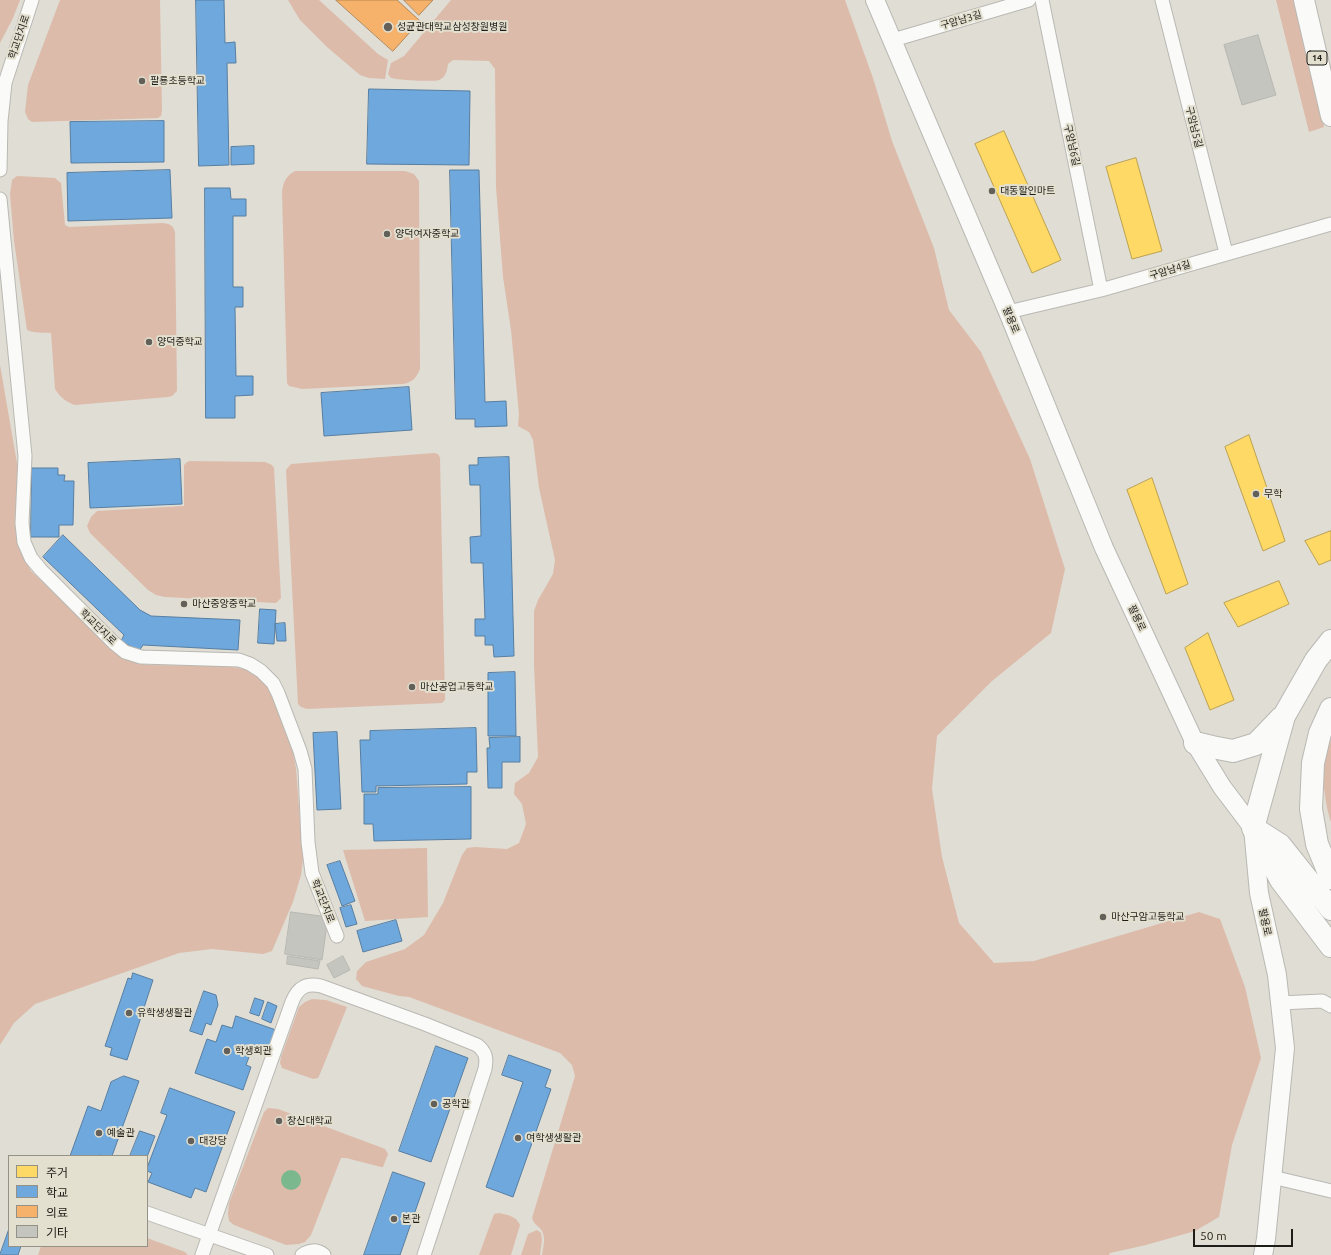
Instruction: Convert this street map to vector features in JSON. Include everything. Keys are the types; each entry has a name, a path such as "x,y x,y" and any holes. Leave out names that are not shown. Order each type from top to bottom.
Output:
{"highway":[{"path":"1331,640 1316,660 1284,716 1253,828 1281,880 1331,946"},
{"path":"1331,709 1320,733 1313,763 1311,809 1317,844 1331,878"},
{"path":"1195,743 1233,751 1256,744 1284,716"},
{"path":"1253,828 1280,845 1331,909"}],"main road":[{"name":"팔용로","path":"875,0 1008,312 1104,548 1195,743 1222,787 1253,828 1259,894 1277,975 1285,1048 1266,1239 1263,1255"},
{"name":"14","path":"1304,0 1331,116"}],"street":[{"name":"학교단지로","path":"0,170 1,120 5,83 32,0"},
{"name":"구암남3길","path":"893,40 1030,0"},
{"name":"구암남6길","path":"1042,0 1102,290"},
{"name":"구암남5길","path":"1162,0 1226,253"},
{"name":"학교단지로","path":"0,199 25,456 22,523 24,542 31,558 41,570 114,643 125,652 141,657 239,660 250,664 261,671 273,683 300,751 305,769 308,842 312,873 337,936"},
{"name":"구암남4길","path":"1008,312 1102,290 1226,253 1331,224"},
{"path":"202,1255 292,1002 295,995 300,990 306,985 313,984 444,1032 477,1046 482,1049 486,1055 487,1061 485,1069 424,1255"},
{"path":"1280,1003 1322,1001 1331,1006"},
{"path":"1272,1177 1331,1191"},
{"path":"148,1213 267,1255"},
{"path":"302,1255 307,1252 317,1251 324,1255"}],"shaded area":[{"path":"0,0 20,0 13,18 0,43"},
{"path":"60,0 160,0 161,116 158,118 32,122 28,119 25,112 28,85"},
{"path":"288,0 319,0 378,54 388,60 385,79 369,78 360,75 327,47 300,20"},
{"path":"451,0 845,0 873,78 892,141 934,248 949,310 981,352 1030,459 1065,569 1051,633 992,681 937,736 932,789 942,857 959,923 994,963 1034,961 1199,912 1220,919 1245,987 1261,1058 1232,1145 1219,1217 1195,1231 1146,1245 1110,1253 1109,1255 542,1255 544,1237 541,1229 532,1218 575,1076 572,1065 560,1053 409,997 399,996 362,986 356,979 357,971 366,962 405,949 424,935 443,903 462,855 467,848 507,849 519,843 526,824 522,804 514,794 515,783 529,773 538,757 534,665 534,611 538,600 553,574 555,560 539,488 533,440 529,432 518,426 519,414 511,330 503,277 496,187 495,69 489,61 453,60 448,64 445,75 436,81 396,79 391,78 388,74 391,63 404,56"},
{"path":"1276,0 1294,0 1324,127 1309,132"},
{"path":"295,171 405,171 414,174 419,181 420,369 412,381 403,384 302,389 289,386 287,383 282,191 286,179"},
{"path":"17,176 55,178 61,183 65,225 69,227 163,223 172,226 175,232 177,391 172,396 75,405 66,401 57,392 55,389 51,333 27,330 14,241 10,194 12,180"},
{"path":"0,365 18,469 18,546 31,571 117,654 130,661 147,665 227,666 244,669 257,675 267,685 275,699 293,752 296,768 303,859 301,875 293,902 272,951 263,954 212,949 179,953 35,1004 14,1023 0,1045"},
{"path":"434,453 438,454 440,458 445,700 442,703 307,709 301,707 298,704 286,470 291,464"},
{"path":"190,461 265,462 272,465 274,468 281,598 276,603 165,597 156,595 148,590 90,533 87,526 91,517 97,511 184,506 184,465"},
{"path":"1331,735 1331,822 1325,798 1323,771 1325,753"},
{"path":"427,848 428,917 365,921 343,850"},
{"path":"312,999 326,1000 347,1007 320,1074 318,1078 313,1079 282,1068 280,1063 299,1007"},
{"path":"268,1108 278,1109 380,1147 385,1149 388,1154 383,1167 341,1158 311,1235 305,1242 299,1244 286,1245 234,1225 229,1221 229,1203 264,1112"},
{"path":"291,1170 298,1173 301,1180 298,1187 291,1190 284,1187 281,1180 284,1173"},
{"path":"499,1213 509,1215 520,1225 511,1255 479,1255 494,1214"},
{"path":"537,1230 541,1233 542,1240 540,1255 521,1255 528,1234"},
{"path":"148,1238 185,1252 188,1255 38,1255 41,1247 148,1247"}],"building: 주거":[{"path":"1004,131 1061,260 1032,273 975,144"},
{"path":"1136,158 1162,251 1132,259 1106,167"},
{"name":"무학","path":"1249,435 1285,541 1263,551 1225,447"},
{"path":"1152,478 1188,584 1166,594 1127,490"},
{"path":"1331,531 1331,560 1319,565 1305,541"},
{"path":"1279,581 1289,604 1238,627 1224,603"},
{"path":"1208,633 1234,700 1210,710 1185,648"}],"building: 학교":[{"path":"196,0 224,0 225,43 235,42 236,63 227,63 229,165 199,166"},
{"path":"369,89 470,91 469,165 367,164"},
{"path":"164,121 164,162 71,163 70,122"},
{"path":"254,146 254,164 231,165 231,147"},
{"path":"170,170 172,218 68,221 67,173"},
{"path":"450,170 479,170 485,402 506,401 507,426 475,427 475,419 456,419"},
{"path":"205,188 230,188 231,199 246,199 246,216 233,216 233,287 243,287 243,307 235,307 236,376 253,376 253,395 235,396 235,418 206,418"},
{"path":"409,387 412,430 324,436 321,393"},
{"path":"509,457 514,656 494,657 493,645 485,645 485,636 475,636 475,619 485,619 483,563 471,563 470,537 481,536 480,485 470,485 469,465 478,465 478,458"},
{"path":"180,459 182,504 90,508 88,463"},
{"path":"32,468 58,468 58,475 65,475 64,481 74,481 73,525 59,525 59,537 31,537"},
{"path":"63,535 140,610 151,616 240,620 238,650 143,645 139,651 121,641 124,635 43,557"},
{"path":"260,609 276,610 274,644 258,643"},
{"path":"285,623 286,641 277,641 275,624"},
{"path":"515,672 516,736 488,736 488,673"},
{"path":"476,728 477,772 467,772 467,784 376,786 376,792 362,792 360,740 370,740 370,731"},
{"path":"337,732 341,809 317,810 313,733"},
{"path":"520,737 520,762 502,762 502,788 488,788 487,748 490,748 489,738"},
{"path":"471,787 471,839 374,841 373,824 364,824 364,794 378,794 378,788"},
{"path":"340,861 355,901 342,906 327,865"},
{"path":"351,905 357,924 346,927 340,908"},
{"path":"396,920 402,941 363,952 357,931"},
{"name":"유학생생활관","path":"133,973 153,980 127,1060 110,1055 112,1048 105,1046 128,978 131,979"},
{"path":"204,991 216,995 218,1005 211,1025 206,1023 202,1035 190,1031"},
{"path":"255,998 264,1001 259,1016 250,1013"},
{"path":"268,1002 277,1006 271,1023 262,1019"},
{"name":"학생회관","path":"236,1016 276,1030 268,1055 252,1049 246,1065 251,1067 243,1090 195,1073 207,1039 216,1042 222,1025 232,1028"},
{"name":"공학관","path":"436,1046 468,1058 431,1162 399,1151"},
{"name":"여학생생활관","path":"509,1055 551,1070 545,1087 551,1089 513,1197 486,1187 523,1082 502,1075"},
{"name":"예술관","path":"124,1076 139,1081 112,1155 70,1155 88,1106 101,1111 111,1082"},
{"name":"대강당","path":"170,1088 235,1112 206,1192 195,1188 191,1198 148,1182 152,1173 148,1171 148,1165 167,1115 161,1113"},
{"path":"140,1131 155,1136 148,1155 130,1155"},
{"name":"본관","path":"393,1172 425,1183 400,1255 364,1255"},
{"path":"8,1232 8,1247 21,1247 18,1255 0,1255"}],"building: 의료":[{"path":"336,0 397,0 420,21 393,51"},
{"path":"404,0 433,0 419,15"}],"building: 기타":[{"path":"1258,35 1276,95 1242,105 1224,45"},
{"path":"291,912 328,917 322,960 285,954"},
{"path":"288,956 320,961 318,969 287,964"},
{"path":"343,956 350,970 334,978 327,965"}],"place":[{"name":"성균관대학교삼성창원병원","path":"388,27"},
{"name":"팔룡초등학교","path":"142,81"},
{"name":"대동할인마트","path":"992,191"},
{"name":"양덕여자중학교","path":"387,234"},
{"name":"양덕중학교","path":"149,342"},
{"name":"무학","path":"1256,494"},
{"name":"마산중앙중학교","path":"184,604"},
{"name":"마산공업고등학교","path":"412,687"},
{"name":"마산구암고등학교","path":"1103,917"},
{"name":"유학생생활관","path":"129,1013"},
{"name":"학생회관","path":"227,1051"},
{"name":"공학관","path":"434,1104"},
{"name":"창신대학교","path":"279,1121"},
{"name":"예술관","path":"99,1133"},
{"name":"여학생생활관","path":"518,1138"},
{"name":"대강당","path":"191,1141"},
{"name":"본관","path":"394,1219"}]}
